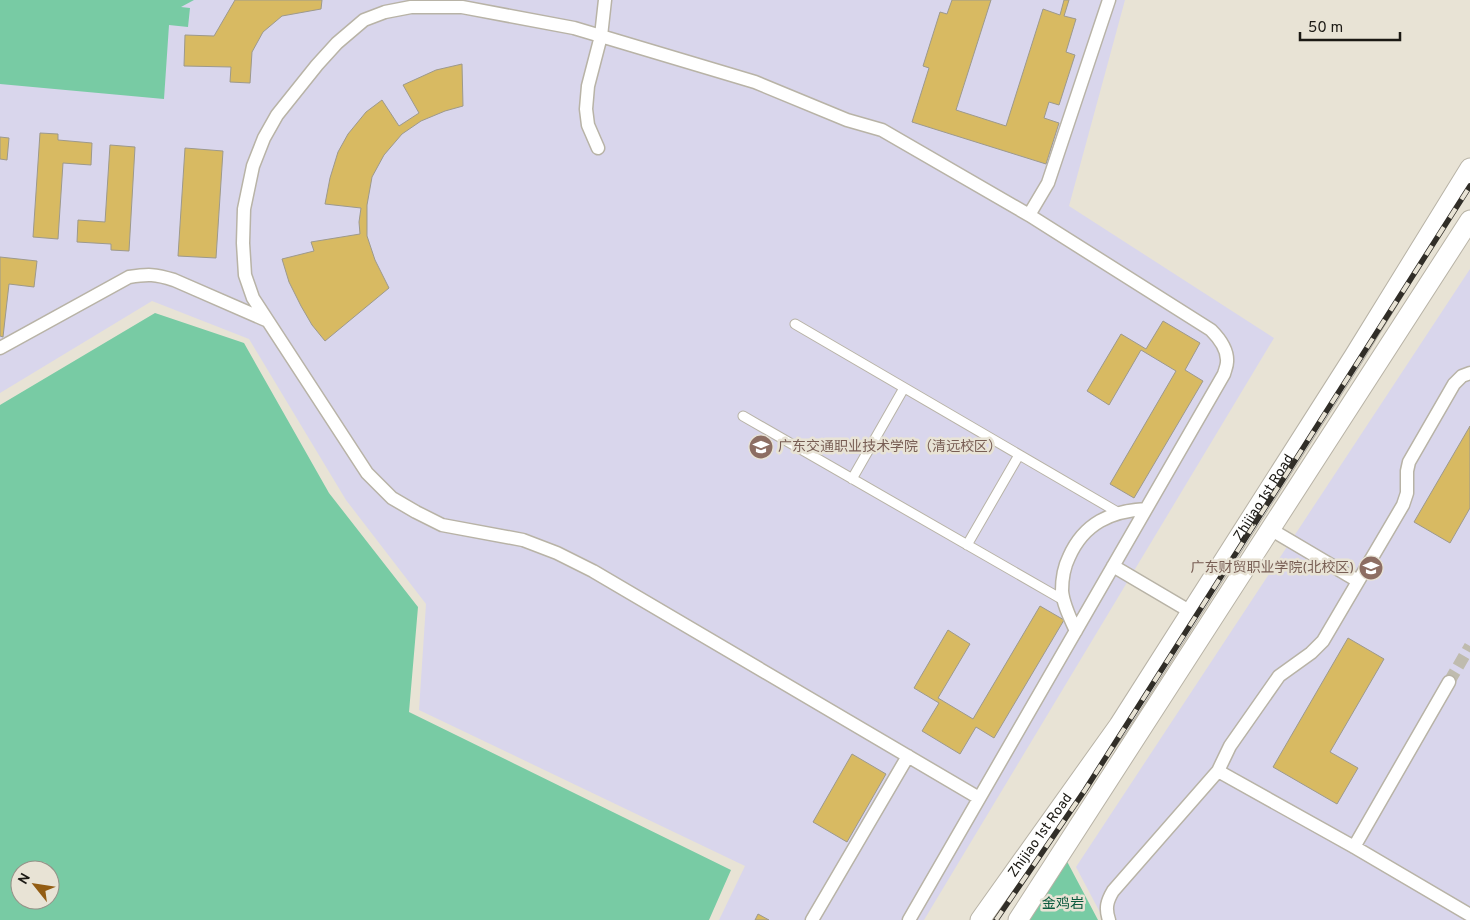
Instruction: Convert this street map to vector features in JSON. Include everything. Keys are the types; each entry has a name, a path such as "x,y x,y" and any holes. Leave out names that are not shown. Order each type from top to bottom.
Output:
{"main road":[{"name":"Zhijiao 1st Road","path":"980,920 1119,725 1354,356 1470,168"},
{"name":"Zhijiao 1st Road","path":"1018,920 1470,220"}],"street":[{"path":"598,148 588,125 586,109 588,86 601,36 605,0"},
{"path":"1029,215 1048,183 1109,0"},
{"path":"909,920 1224,374 1228,362 1220,340 1211,330 1029,215 882,130 847,120 755,82 574,28 462,7 411,7 385,12 364,20 331,50 276,115 253,166 244,209 243,243 245,275 254,298 367,473 392,498 442,524 523,540 557,553 594,571 979,798"},
{"path":"0,348 129,277 147,274 174,280 268,321"},
{"path":"795,324 1119,513"},
{"path":"1109,920 1106,912 1113,891 1218,771 1230,746 1279,676 1311,653 1322,641 1403,505 1407,493 1407,471 1415,450 1454,384 1462,376 1470,373"},
{"path":"852,479 904,388"},
{"path":"743,416 1064,601"},
{"path":"967,545 1019,455"},
{"path":"1076,631 1062,592 1063,576 1073,547 1082,534 1094,524 1129,510 1146,509"},
{"path":"1270,529 1358,581"},
{"path":"1113,566 1191,612"},
{"path":"1354,847 1450,682"},
{"path":"812,920 908,756"},
{"path":"1218,771 1470,914"}],"shaded area":[{"name":"广东交通职业技术学院（清远校区）","path":"0,0 1125,0 1069,206 1274,338 924,920 719,920 745,866 419,710 426,604 346,500 249,339 152,301 0,393"},
{"name":"广东财贸职业学院(北校区)","path":"1470,269 1470,920 1104,920 1076,867"}],"green space":[{"path":"0,0 194,0 181,7 190,8 188,27 169,25 164,99 0,84"},
{"path":"155,313 244,343 329,493 418,607 409,712 731,870 709,920 0,920 0,405"},
{"name":"金鸡岩","path":"1061,850 1098,920 1012,920"}],"building":[{"path":"235,0 322,0 321,9 282,16 263,32 252,52 250,83 230,82 231,67 184,66 185,35 214,36"},
{"path":"952,0 991,0 956,110 1006,126 1043,9 1060,15 1064,0 1069,0 1064,16 1076,19 1066,52 1075,55 1059,105 1049,102 1044,118 1059,123 1046,164 912,122 929,68 923,66 940,12 947,14"},
{"path":"462,64 463,106 421,121 402,134 384,155 372,177 367,205 367,236 375,260 389,288 325,341 312,325 301,306 289,282 282,259 314,251 311,242 360,234 361,208 325,204 338,152 348,134 366,112 382,100 399,126 419,113 403,85 436,70"},
{"path":"40,133 58,134 58,140 92,143 91,165 63,163 58,239 33,237"},
{"path":"0,137 9,138 7,160 0,159"},
{"path":"110,145 135,147 129,251 111,250 111,244 77,242 78,220 105,222"},
{"path":"185,148 223,151 216,258 178,256"},
{"path":"0,257 37,261 34,287 9,284 3,337 0,336"},
{"path":"1163,321 1200,343 1185,370 1203,381 1134,498 1110,484 1176,371 1141,350 1109,405 1087,391 1121,334 1146,349"},
{"path":"1470,426 1470,508 1450,543 1414,522"},
{"path":"1040,606 1064,620 994,738 976,727 960,754 922,731 939,703 914,688 948,630 970,644 938,698 973,719"},
{"path":"1348,638 1384,659 1330,752 1358,768 1337,804 1273,767"},
{"path":"852,754 886,774 847,842 813,822"},
{"path":"758,914 769,920 755,920"}],"tunnel":[{"path":"1449,682 1470,646"}],"railway":[{"path":"996,920 1085,790 1470,186"}],"place":[{"name":"广东交通职业技术学院（清远校区）","path":"761,447"},
{"name":"广东财贸职业学院(北校区)","path":"1371,568"}]}
